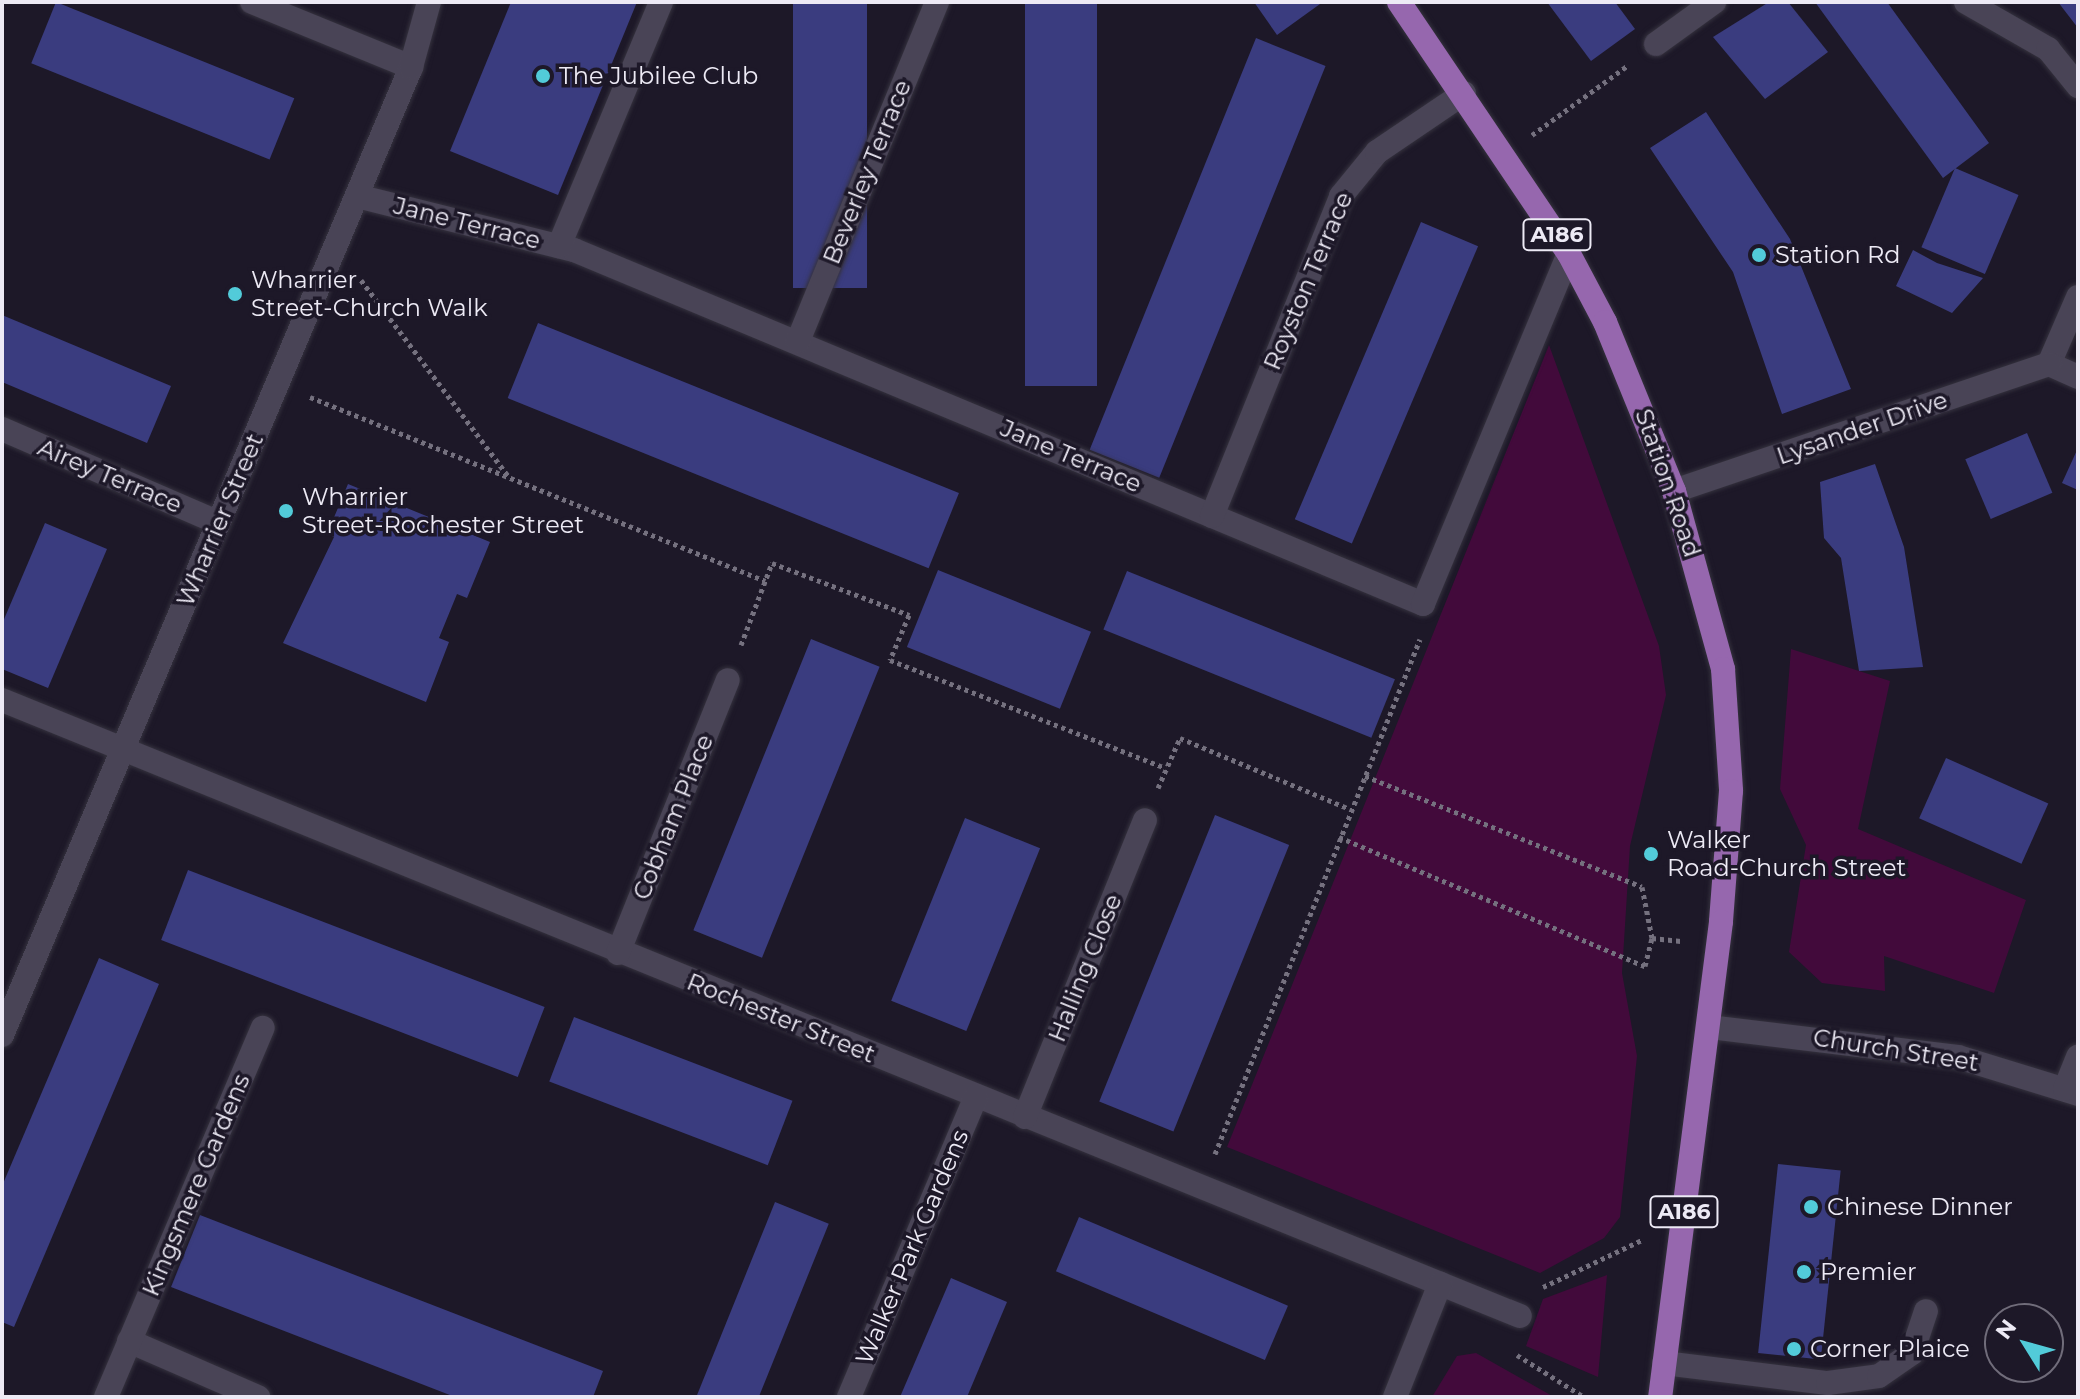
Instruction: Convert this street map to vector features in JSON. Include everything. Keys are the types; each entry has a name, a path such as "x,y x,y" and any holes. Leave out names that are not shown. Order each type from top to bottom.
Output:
{"main road":[{"name":"Station Road","path":"1399,2 1464,93 1569,254 1674,491 1709,610 1730,728 1718,944 1710,1027"},
{"name":"A186","path":"1660,1397 1710,1027"}],"street":[{"path":"252,2 411,67"},
{"name":"Wharrier Street","path":"2,1035 411,67 429,2"},
{"path":"559,246 661,2"},
{"name":"Beverley Terrace","path":"798,341 937,2"},
{"path":"1656,44 1714,2"},
{"path":"1966,2 2048,49 2078,86"},
{"name":"Royston Terrace","path":"1212,516 1341,196 1377,152 1464,93"},
{"name":"Jane Terrace","path":"357,196 559,246 798,341 1423,604"},
{"path":"1423,604 1569,254"},
{"path":"2078,297 2049,364 2078,377"},
{"name":"Lysander Drive","path":"1674,491 2049,364"},
{"name":"Airey Terrace","path":"2,429 219,523"},
{"name":"Cobham Place","path":"618,953 728,680"},
{"name":"Rochester Street","path":"2,700 121,753 1520,1316"},
{"name":"Halling Close","path":"1025,1117 1145,820"},
{"name":"Church Street","path":"1710,1027 1958,1057 2072,1092"},
{"name":"Kingsmere Gardens","path":"106,1397 263,1028"},
{"path":"2072,1092 2078,1057"},
{"name":"Walker Park Gardens","path":"849,1397 976,1097"},
{"path":"1395,1397 1440,1284"},
{"path":"1664,1363 1828,1383 1879,1376 1912,1353 1926,1311"},
{"path":"129,1341 258,1397"}],"path":[{"path":"1505,154 1656,44"},
{"path":"336,246 509,478"},
{"path":"277,384 765,581"},
{"path":"728,680 772,563 909,615 890,660 1166,768"},
{"path":"1202,1188 1350,809 1427,623 1423,604"},
{"path":"1145,820 1180,738 1350,809"},
{"path":"1339,837 1645,966 1652,938 1642,887 1365,776"},
{"path":"1652,938 1718,944"},
{"path":"1584,1397 1507,1349 1532,1292 1683,1220"}],"shaded area":[{"path":"1549,345 1659,646 1666,695 1630,846 1622,973 1637,1056 1620,1217 1604,1238 1540,1273 1227,1147"},
{"path":"1791,649 1890,681 1858,829 2026,900 1994,993 1884,956 1885,991 1822,983 1789,952 1806,845 1780,789"},
{"path":"1607,1275 1598,1377 1526,1346 1543,1299"},
{"path":"1476,1353 1554,1397 1432,1397 1457,1356"}],"building":[{"path":"56,2 294,98 270,159 31,63"},
{"name":"The Jubilee Club","path":"511,2 637,2 558,195 450,151"},
{"path":"793,2 867,2 867,288 793,288"},
{"path":"1025,2 1097,2 1097,386 1025,386"},
{"path":"1254,2 1318,2 1320,4 1277,35"},
{"path":"1547,2 1615,2 1635,29 1591,61"},
{"path":"1769,2 1788,2 1828,52 1765,99 1713,37"},
{"path":"1815,2 1887,2 1989,143 1943,178"},
{"path":"2058,2 2078,2 2078,28"},
{"path":"1256,38 1326,66 1159,478 1090,450"},
{"name":"Station Rd","path":"1706,112 1790,239 1851,389 1782,414 1733,272 1650,148"},
{"path":"1955,168 2019,195 1985,274 1921,247"},
{"path":"1421,222 1478,246 1352,544 1295,519"},
{"path":"1913,250 1937,263 1983,278 1952,313 1896,286"},
{"path":"2,315 171,386 147,443 2,382"},
{"path":"538,323 959,493 929,568 508,398"},
{"path":"2027,433 2052,493 1991,519 1965,459"},
{"path":"2078,448 2078,490 2062,483"},
{"path":"1875,464 1904,547 1923,667 1859,671 1841,558 1824,538 1820,482"},
{"path":"348,484 490,542 467,598 457,594 439,638 449,642 426,702 283,643 334,537 327,534"},
{"path":"45,523 107,549 48,688 2,669 2,624"},
{"path":"938,570 1091,632 1060,709 907,647"},
{"path":"1127,571 1395,679 1371,738 1103,629"},
{"path":"811,639 880,667 762,958 693,930"},
{"path":"1946,758 2048,804 2021,864 1919,818"},
{"path":"1215,815 1289,845 1173,1131 1099,1101"},
{"path":"965,818 1040,848 966,1031 891,1001"},
{"path":"188,870 545,1007 518,1077 161,940"},
{"path":"99,958 159,984 14,1327 2,1322 2,1186"},
{"path":"574,1017 792,1101 768,1165 549,1081"},
{"path":"1778,1164 1841,1171 1821,1360 1758,1353"},
{"path":"775,1202 829,1224 759,1397 696,1397"},
{"path":"200,1215 603,1371 593,1397 455,1397 171,1287"},
{"path":"1079,1217 1288,1306 1265,1360 1056,1271"},
{"path":"951,1278 1007,1302 967,1397 900,1397"}],"place":[{"name":"The Jubilee Club","path":"543,76"},
{"name":"Station Rd","path":"1759,255"},
{"name":"Wharrier Street-Church Walk","path":"235,294"},
{"name":"Wharrier Street-Rochester Street","path":"286,511"},
{"name":"Walker Road-Church Street","path":"1651,854"},
{"name":"Chinese Dinner","path":"1811,1207"},
{"name":"Premier","path":"1804,1272"},
{"name":"Corner Plaice","path":"1794,1349"}]}
